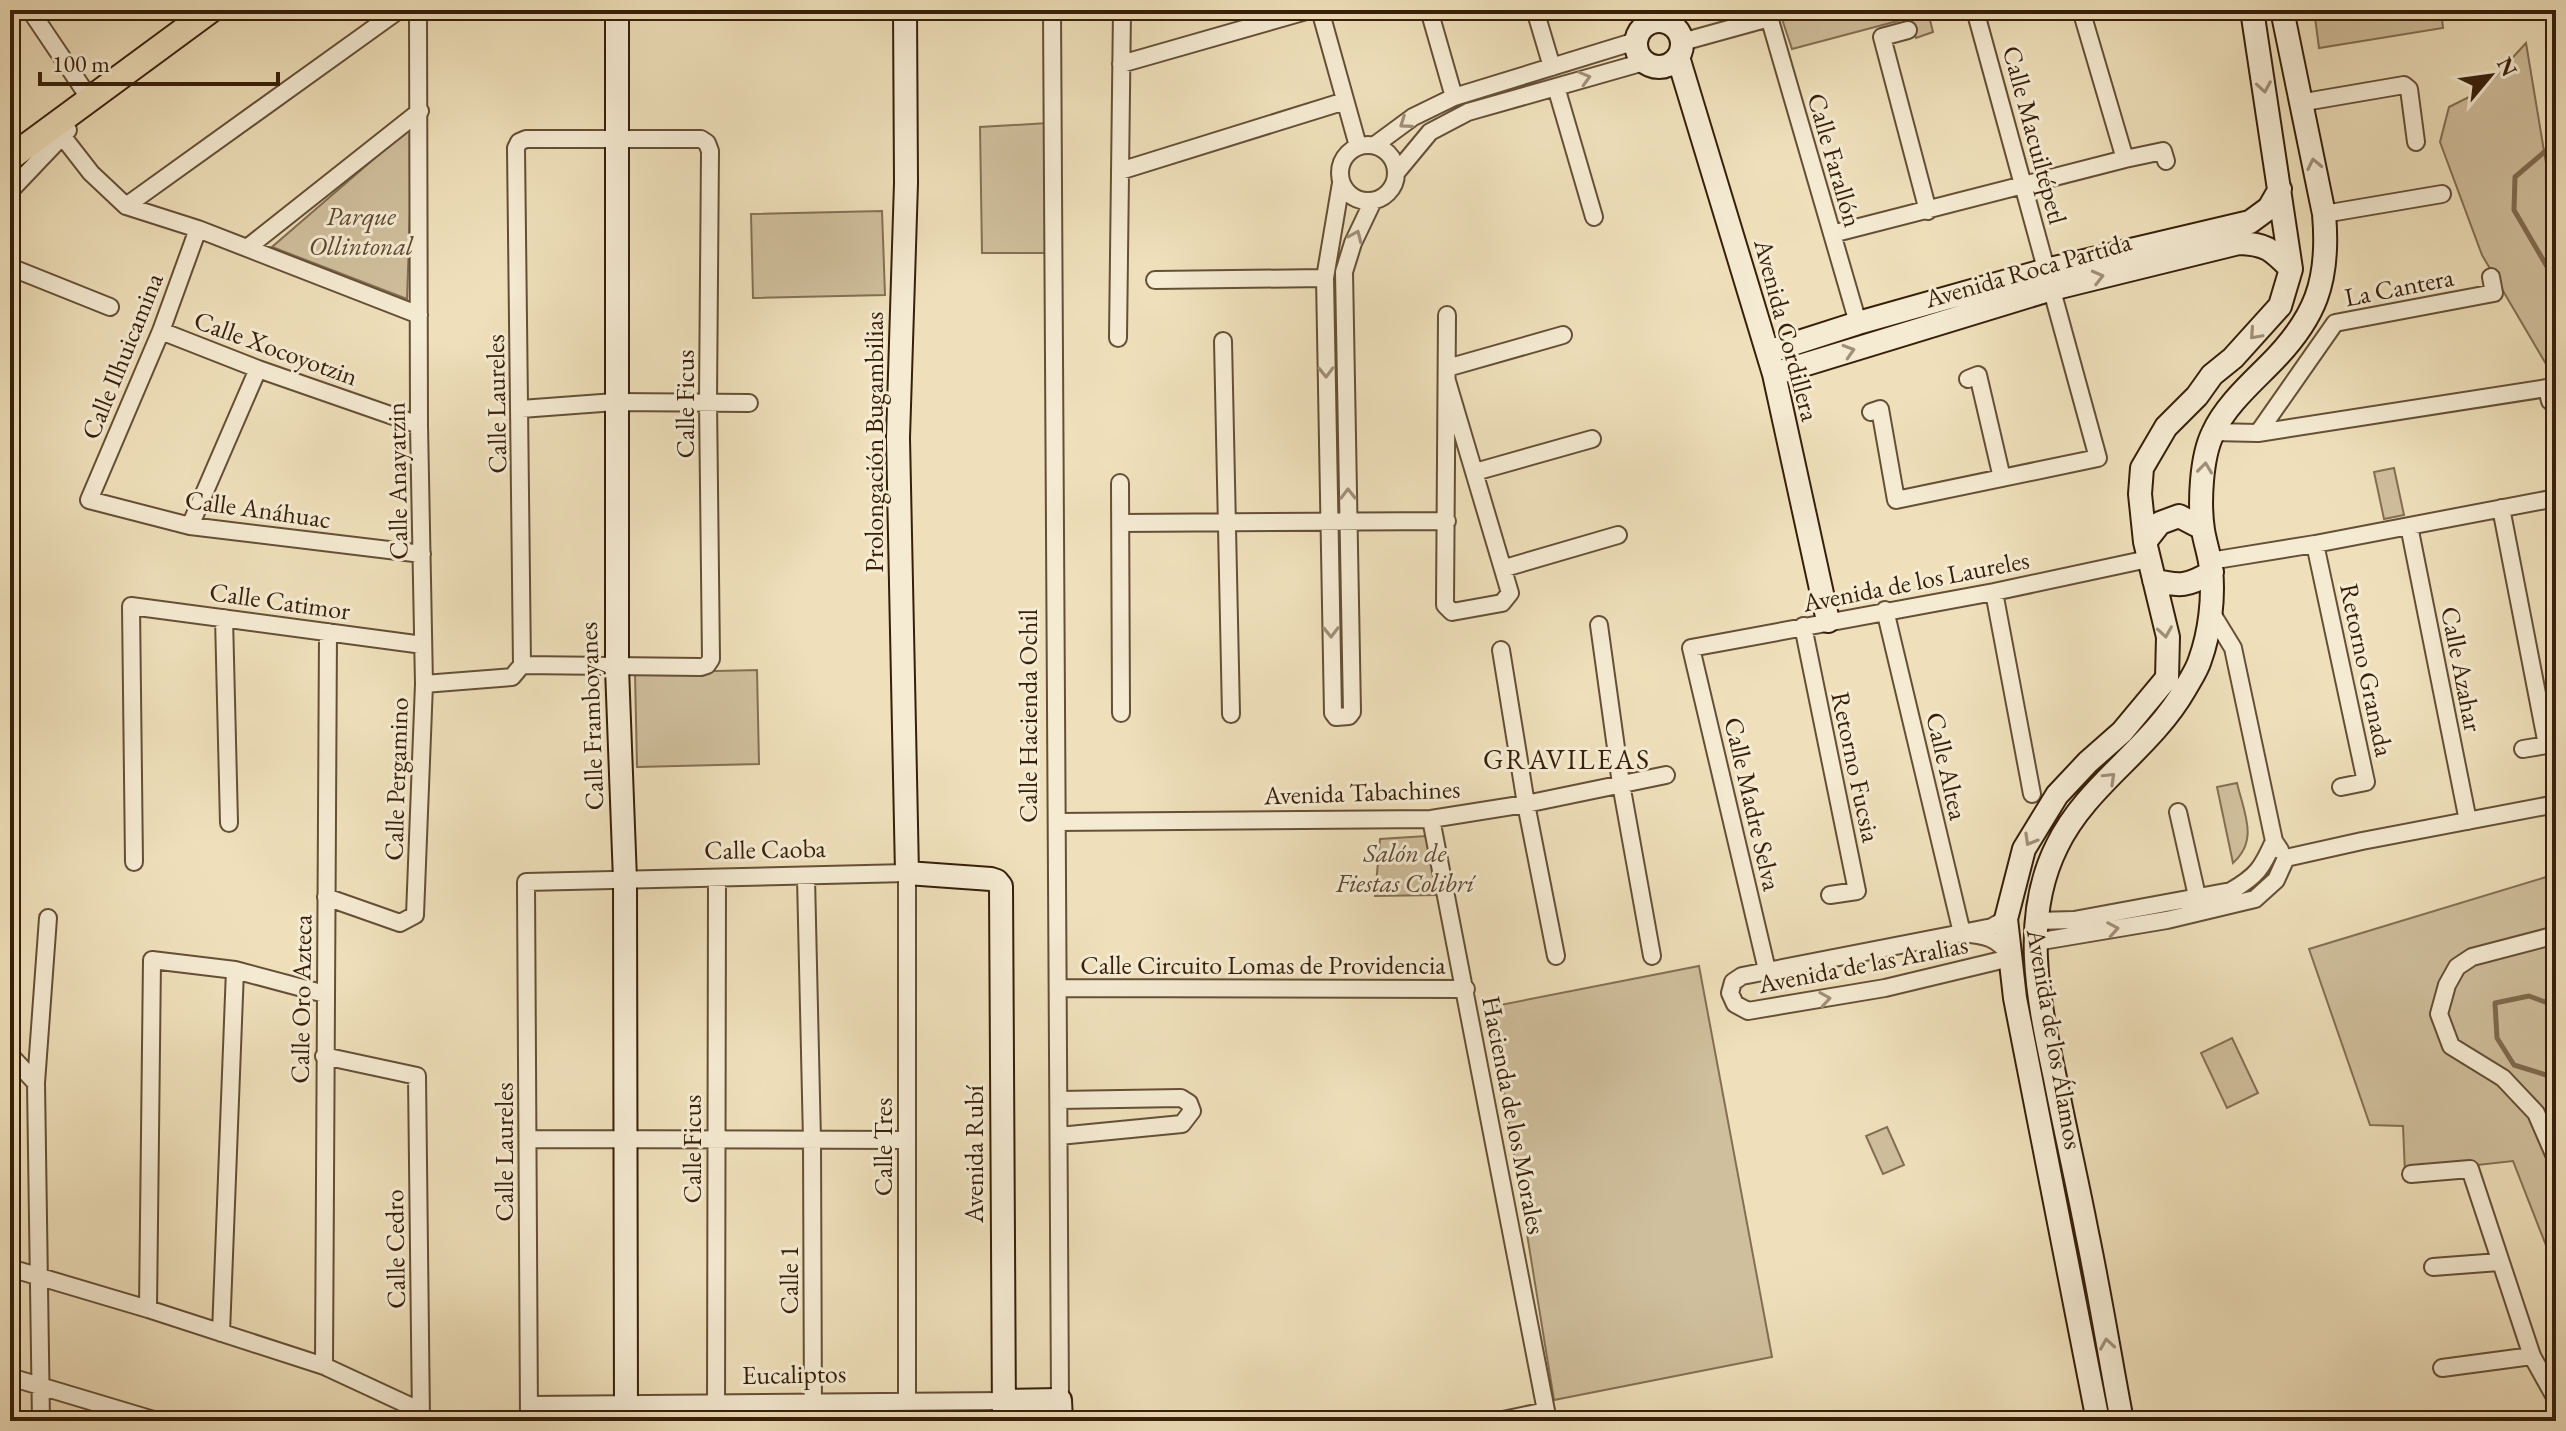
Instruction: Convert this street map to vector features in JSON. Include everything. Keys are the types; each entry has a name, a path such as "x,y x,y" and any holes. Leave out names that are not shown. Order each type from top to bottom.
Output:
{"main road":[{"path":"10,158 211,10"}],"street":[{"path":"10,191 63,137 90,99 30,10"},
{"path":"126,206 399,10"},
{"name":"Calle Anayatzin","path":"418,10 423,645"},
{"name":"Calle Framboyanes","path":"617,10 615,402 617,668 625,880 626,1412"},
{"name":"Prolongación Bugambilias","path":"905,10 906,183 898,438 907,873"},
{"name":"Calle Hacienda Ochil","path":"1052,10 1060,1410"},
{"path":"1118,338 1122,10"},
{"path":"1121,64 1310,10"},
{"path":"1320,10 1358,146"},
{"path":"1429,10 1454,97"},
{"path":"1535,10 1552,67"},
{"name":"Calle Macuiltépetl","path":"1975,10 2098,458 2002,478"},
{"path":"2081,10 2125,159"},
{"name":"Avenida de los Álamos","path":"2098,1421 2017,1011 2006,919 2024,849 2057,795 2122,732 2167,678 2168,637 2149,560 2140,494 2142,468 2166,427 2280,306 2291,269 2252,10"},
{"name":"Avenida de los Álamos","path":"2122,1421 2037,988 2036,932 2045,875 2057,845 2080,808 2150,739 2171,713 2200,661 2211,612 2211,567 2202,528 2203,465 2213,432 2243,391 2282,352 2317,299 2324,276 2324,214 2282,10"},
{"path":"1648,28 1651,66 1666,66 1680,50 1768,14"},
{"name":"Calle Farallón","path":"1768,14 1858,323"},
{"path":"1648,28 1556,87 1468,112 1430,132 1396,173 1390,191 1373,201 1353,243 1344,272 1352,712 1342,718 1336,717 1333,713 1325,278 1341,183 1340,165 1350,150 1375,145 1413,117 1454,97 1552,67 1648,28 1677,28 1680,50"},
{"path":"1908,30 1882,37 1928,211"},
{"name":"Avenida Cordillera","path":"1680,50 1771,363 1828,621"},
{"path":"1506,81 1511,100"},
{"path":"2299,103 2404,85 2409,89 2416,142"},
{"path":"1556,87 1594,217"},
{"path":"1120,171 1345,101"},
{"path":"247,248 420,111"},
{"path":"63,137 91,173 126,206 198,229 419,315"},
{"name":"Calle Laureles","path":"517,671 521,409 516,148 519,142 526,139 615,139"},
{"name":"Calle Ficus","path":"615,139 701,139 710,151 708,401 711,659 701,667 617,668"},
{"path":"1375,145 1390,155 1396,173"},
{"path":"1832,234 2125,159 2163,151 2166,161"},
{"path":"1341,183 1354,198 1373,201"},
{"name":"Avenida Roca Partida","path":"1771,363 2250,222 2269,208 2280,189"},
{"path":"2324,214 2442,194"},
{"name":"Calle Ilhuicamina","path":"89,500 161,331 198,229"},
{"path":"2286,230 2326,244"},
{"name":"Avenida Roca Partida","path":"1771,363 1858,323 2049,279 2239,243 2260,243 2271,249 2291,269"},
{"path":"10,267 110,307"},
{"name":"La Cantera","path":"2258,433 2335,323 2494,293 2491,277"},
{"path":"1155,280 1325,278"},
{"path":"1447,315 1445,605 1452,612 1502,603 1508,600 1510,593 1447,374"},
{"name":"Calle Xocoyotzin","path":"161,331 258,369 419,425"},
{"path":"1447,374 1563,335"},
{"path":"1326,339 1345,338"},
{"path":"1223,341 1231,714"},
{"path":"190,526 258,369"},
{"path":"1871,412 1880,409 1896,500 2002,478 1978,375 1968,379"},
{"path":"2213,432 2258,433 2547,388 2550,401"},
{"path":"521,409 615,402 749,403"},
{"path":"1475,472 1592,439"},
{"path":"1120,483 1121,713"},
{"path":"2202,528 2179,516 2160,523 2149,560 2176,586 2194,583 2211,567 2556,498"},
{"name":"Calle Anáhuac","path":"89,500 190,526 422,554"},
{"path":"2501,508 2547,745 2523,749"},
{"path":"1120,523 1447,521"},
{"name":"Calle Azahar","path":"2409,526 2468,821"},
{"path":"1505,568 1618,535"},
{"name":"Retorno Granada","path":"2315,544 2366,782 2341,787"},
{"name":"Avenida de los Laureles","path":"1691,648 2149,560"},
{"path":"1994,592 2032,794"},
{"name":"Calle Catimor","path":"134,862 131,606 423,645"},
{"name":"Calle Altea","path":"1885,610 1962,933"},
{"path":"2211,612 2233,648 2274,841 2286,858"},
{"path":"224,618 229,823"},
{"path":"1599,625 1621,784 1652,956"},
{"name":"Retorno Fucsia","path":"1803,626 1857,891 1830,895"},
{"name":"Calle Oro Azteca","path":"324,1366 328,632"},
{"name":"Calle Pergamino","path":"326,897 400,923 415,915 423,645"},
{"name":"Calle Madre Selva","path":"1691,648 1767,970"},
{"path":"1501,650 1526,804 1556,956"},
{"path":"424,684 517,671 617,668"},
{"name":"Avenida Tabachines","path":"1057,822 1431,819 1526,804 1666,775"},
{"path":"2286,858 2556,804"},
{"path":"2178,812 2197,896"},
{"name":"Hacienda de los Morales","path":"1431,819 1547,1416"},
{"path":"2036,932 2074,920 2231,891 2253,879 2263,866 2274,841"},
{"path":"2036,932 2167,920 2255,899 2276,880 2286,858"},
{"name":"Calle Caoba","path":"526,882 806,878 907,873 991,879 1001,886"},
{"name":"Calle Tres","path":"907,873 907,1421"},
{"name":"Calle Ficus","path":"716,1421 717,878"},
{"name":"Calle 1","path":"806,878 812,1140 813,1421"},
{"name":"Calle Laureles","path":"526,882 529,1413"},
{"name":"Avenida Rubí","path":"1001,886 1004,1411"},
{"path":"41,1421 36,1083 48,918"},
{"name":"Avenida de las Aralias","path":"1962,933 1998,941 2010,958 1849,995 1748,1011 1735,1004 1730,993 1733,982 1742,976 1992,927 2006,919"},
{"path":"2556,935 2472,957 2457,967 2447,985 2439,1014 2451,1046 2503,1078 2536,1113 2556,1159"},
{"path":"148,1309 152,960 235,970 325,994"},
{"path":"221,1333 235,970"},
{"name":"Calle Circuito Lomas de Providencia","path":"1059,988 1466,989"},
{"path":"10,1055 36,1083"},
{"name":"Calle Cedro","path":"324,1056 417,1076 421,1416"},
{"path":"1059,1100 1181,1098 1189,1103 1192,1111 1182,1124 1059,1136"},
{"path":"528,1139 907,1140"},
{"path":"2411,1174 2470,1169 2532,1356 2556,1399"},
{"path":"2433,1267 2499,1262"},
{"path":"10,1268 324,1366 421,1416"},
{"path":"2442,1368 2532,1356"},
{"path":"10,1377 157,1421"},
{"name":"Eucaliptos","path":"529,1413 626,1412 716,1403 907,1401 1004,1411 1060,1410"},
{"path":"1498,1421 1547,1416"}],"green space":[{"path":"1779,10 1934,10 1928,12 1933,32 1916,38 1909,18 1792,49"},
{"path":"2314,10 2441,10 2443,28 2319,48"},
{"path":"2526,43 2556,223 2556,381 2482,255 2440,142 2449,107 2483,90"},
{"path":"1048,123 1048,253 982,253 980,127"},
{"name":"Parque Ollintonal","path":"413,125 407,299 272,247"},
{"path":"882,211 885,295 753,298 751,214"},
{"path":"2394,468 2404,515 2384,519 2374,472"},
{"path":"757,670 759,764 637,767 635,673"},
{"path":"2237,783 2248,835 2246,845 2233,863 2217,787"},
{"name":"Salón de Fiestas Colibrí","path":"1426,836 1439,895 1375,896 1380,839"},
{"path":"2556,874 2556,1271 2513,1161 2405,1173 2403,1126 2370,1125 2309,949"},
{"path":"1699,966 1772,1357 1554,1400 1490,1007"},
{"path":"2232,1038 2258,1093 2227,1108 2201,1053"},
{"path":"1887,1127 1904,1165 1883,1174 1866,1136"}],"waterway":[{"path":"2556,142 2515,177 2514,210 2556,282"},
{"path":"2556,1006 2529,996 2495,1003 2497,1038 2514,1065 2556,1078"}],"district":[{"name":"GRAVILEAS","path":"1567,759"}]}
